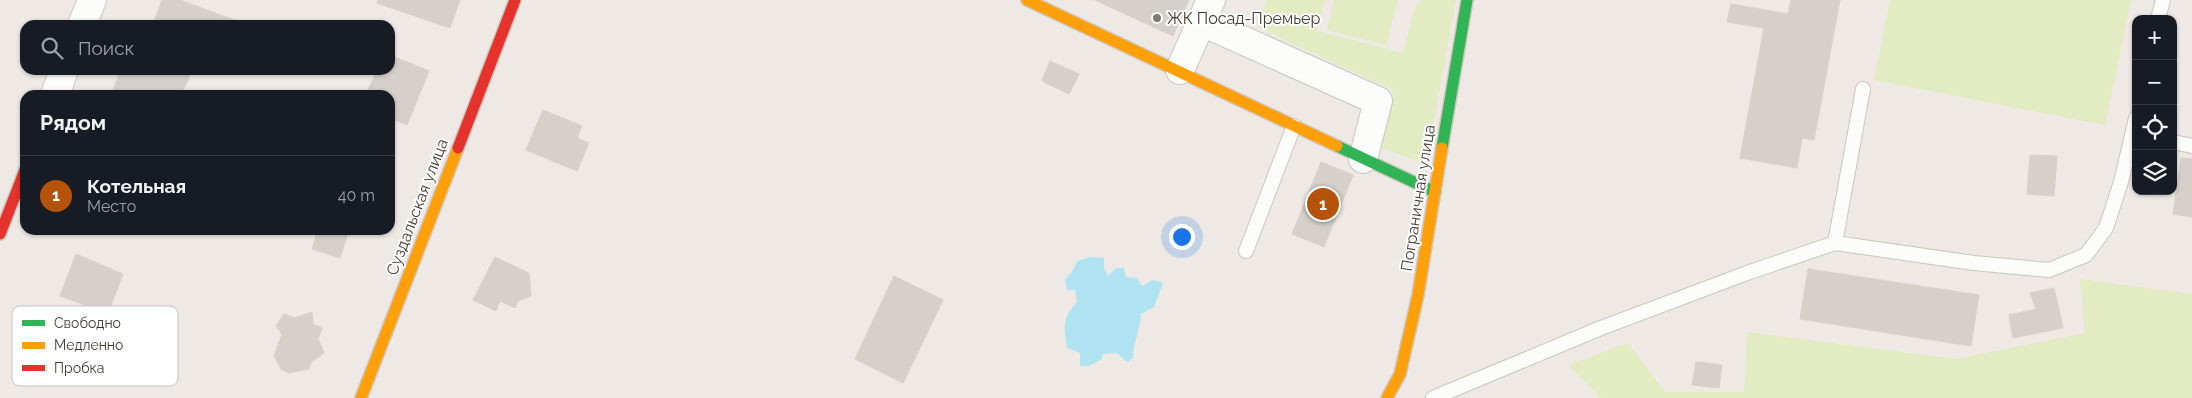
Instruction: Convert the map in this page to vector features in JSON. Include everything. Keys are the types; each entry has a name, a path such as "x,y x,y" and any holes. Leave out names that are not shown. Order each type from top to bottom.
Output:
{"street":[{"path":"84,20 92,0"},
{"name":"Суздальская улица","path":"361,398 515,0"},
{"path":"1027,0 1180,70 1435,192"},
{"name":"Пограничная улица","path":"1387,398 1400,374 1407,347 1468,0"},
{"path":"1180,70 1206,11 1378,101 1363,159"},
{"path":"56,90 62,75"},
{"path":"0,234 20,183"}],"lane":[{"path":"2159,15 2163,0"},
{"path":"1835,243 1863,89"},
{"path":"1246,252 1294,126"},
{"path":"1433,398 1601,328 1746,273 1835,243 1974,263 2049,270 2086,255 2106,228 2132,143"},
{"path":"2177,143 2192,146"}],"green space":[{"path":"1267,0 1325,0 1317,31 1403,53 1414,10 1421,0 1456,0 1426,164 1379,147 1393,90 1257,27"},
{"path":"1334,0 1398,0 1386,45 1327,30"},
{"path":"1890,0 2131,0 2105,125 1874,80"},
{"path":"2080,279 2192,294 2192,398 1601,398 1568,365 1628,343 1665,392 1744,392 1747,332 1957,359 2085,333"}],"water":[{"path":"1090,257 1104,258 1104,268 1108,276 1116,268 1124,268 1126,277 1137,278 1142,286 1153,280 1163,283 1154,307 1141,314 1133,358 1127,362 1117,353 1103,354 1102,359 1089,366 1080,366 1080,353 1067,348 1065,334 1066,318 1077,302 1075,290 1067,290 1065,280 1072,272 1077,261"}],"building":[{"path":"162,0 180,0 234,20 155,20"},
{"path":"378,0 460,0 450,28 377,3"},
{"name":"ЖК Посад-Премьер","path":"1095,0 1189,0 1173,36"},
{"path":"1791,0 1840,0 1814,140 1802,138 1797,168 1740,158 1764,28 1727,22 1731,4 1788,14"},
{"path":"395,57 429,71 407,125 395,120 395,90 368,90 375,75 395,75"},
{"path":"1050,61 1079,74 1069,94 1042,81"},
{"path":"119,75 190,75 183,90 113,90"},
{"path":"543,110 582,126 577,138 589,143 577,171 526,150"},
{"path":"2030,155 2057,156 2054,196 2027,194"},
{"path":"2181,158 2192,159 2192,217 2173,214"},
{"path":"1321,162 1353,175 1324,247 1292,234"},
{"path":"316,235 347,235 340,258 312,249"},
{"path":"76,254 123,274 111,306 88,306 60,296"},
{"path":"495,257 529,273 531,296 518,301 515,308 500,301 496,311 473,300"},
{"path":"1808,269 1979,295 1971,346 1800,319"},
{"path":"894,276 943,300 903,383 855,359"},
{"path":"2054,288 2063,328 2013,338 2009,315 2036,309 2030,293"},
{"path":"312,312 313,324 322,328 318,339 324,353 311,362 309,369 289,373 281,369 274,356 282,334 276,326 284,314 294,318"},
{"path":"1696,362 1722,365 1719,388 1692,385"}],"traffic: fast":[{"path":"1442,148 1467,0"},
{"path":"1337,146 1435,192"}],"traffic: slow":[{"path":"1027,0 1337,146"},
{"path":"361,398 458,148"},
{"path":"1387,398 1400,374 1418,295 1442,148"}],"traffic: jam":[{"path":"458,148 515,0"},
{"path":"0,234 20,183"}],"place":[{"name":"ЖК Посад-Премьер","path":"1157,18"},
{"name":"Котельная","path":"1323,204"}]}
